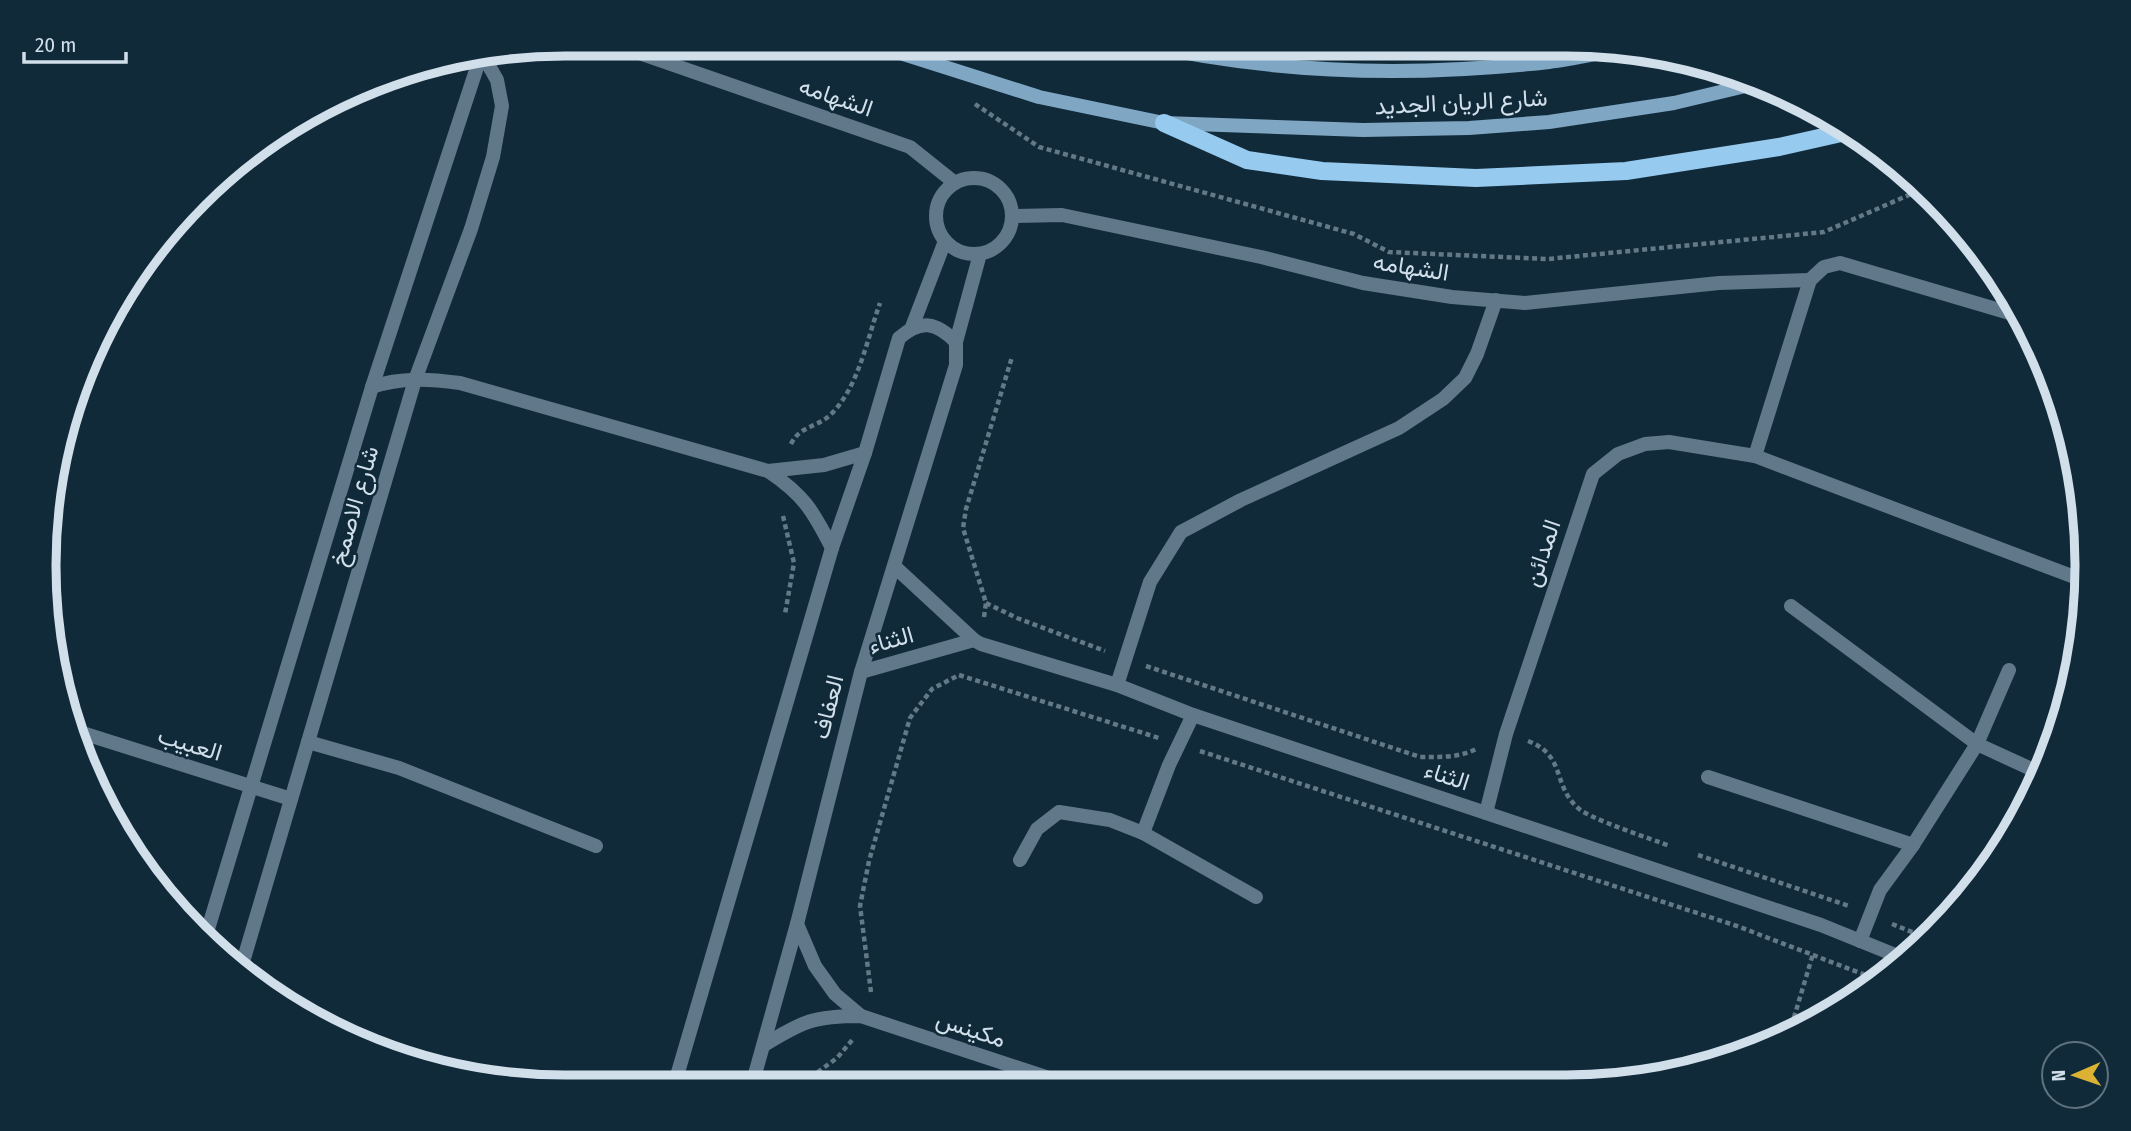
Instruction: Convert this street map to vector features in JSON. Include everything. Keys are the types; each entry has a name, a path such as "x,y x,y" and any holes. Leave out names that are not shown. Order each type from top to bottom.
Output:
{"main road":[{"name":"شارع الريان الجديد","path":"910,56 1039,97 1164,123 1363,130 1469,128 1549,122 1674,103 1740,87"},
{"name":"شارع الريان الجديد","path":"1199,56 1270,64 1385,71 1476,69 1576,56"},
{"path":"1164,123 1247,160 1322,171 1476,178 1626,171 1779,147 1836,134"}],"street":[{"name":"الشهامه","path":"648,56 911,147 955,183"},
{"name":"شارع الاصمخ","path":"208,929 372,387 480,63"},
{"name":"شارع الاصمخ","path":"243,960 415,380 471,229 493,157 502,106 497,80 485,63"},
{"path":"967,178 993,184 1003,192 1012,216 1010,230 1003,241 992,250 967,254 944,241 937,229 935,216 944,191 967,178"},
{"name":"الشهامه","path":"1012,216 1062,215 1261,257 1363,284 1452,297 1525,303 1719,283 1810,280"},
{"name":"العفاف","path":"677,1075 832,548 865,453 899,338 912,327 944,241"},
{"name":"العفاف","path":"755,1075 797,924 860,672 956,365 956,342 980,254"},
{"path":"1755,456 1810,280 1824,267 1840,263 2008,313"},
{"path":"1117,685 1150,582 1181,532 1241,500 1399,428 1443,399 1465,378 1477,354 1496,300"},
{"path":"912,327 931,325 946,332 956,342"},
{"path":"372,387 395,381 415,380 460,383 768,471 794,488 814,514 832,548"},
{"name":"المدائن","path":"1486,813 1506,734 1593,474 1618,454 1645,443 1669,442 1755,456 2075,577"},
{"path":"768,471 824,465 865,453"},
{"name":"الثناء","path":"894,566 977,642 1117,685 1193,715 1821,925 1894,955"},
{"path":"1791,606 1977,744 2032,769"},
{"name":"الثناء","path":"860,672 977,642"},
{"path":"1860,941 1880,890 1913,845 1977,744 2009,670"},
{"path":"1143,833 1193,715"},
{"name":"العبيب","path":"85,735 291,799"},
{"path":"309,742 399,768 596,846"},
{"path":"1708,776 1913,845"},
{"path":"1020,860 1037,829 1059,812 1110,820 1143,833 1256,897"},
{"name":"مكينس","path":"797,924 816,966 835,994 866,1018"},
{"name":"مكينس","path":"764,1045 801,1023 830,1016 866,1018 1040,1075"}],"path":[{"path":"974,103 1039,147 1354,234 1389,252 1548,259 1824,232 1914,194"},
{"path":"768,471 787,450 796,434 828,417 849,392 880,303"},
{"path":"814,1075 836,1058 866,1018 871,992 860,906 869,861 910,718 932,689 959,675 977,642 986,603 963,528 966,509 1012,357"},
{"path":"781,626 793,563 782,512"},
{"path":"986,603 1017,618 1125,659 1420,757 1450,757 1470,752 1489,740 1506,734 1540,746 1551,755 1567,795 1579,810 1681,850"},
{"path":"959,675 1724,922 1868,976"},
{"path":"1694,854 1835,900 1917,934"},
{"path":"1793,1021 1821,925"}]}
